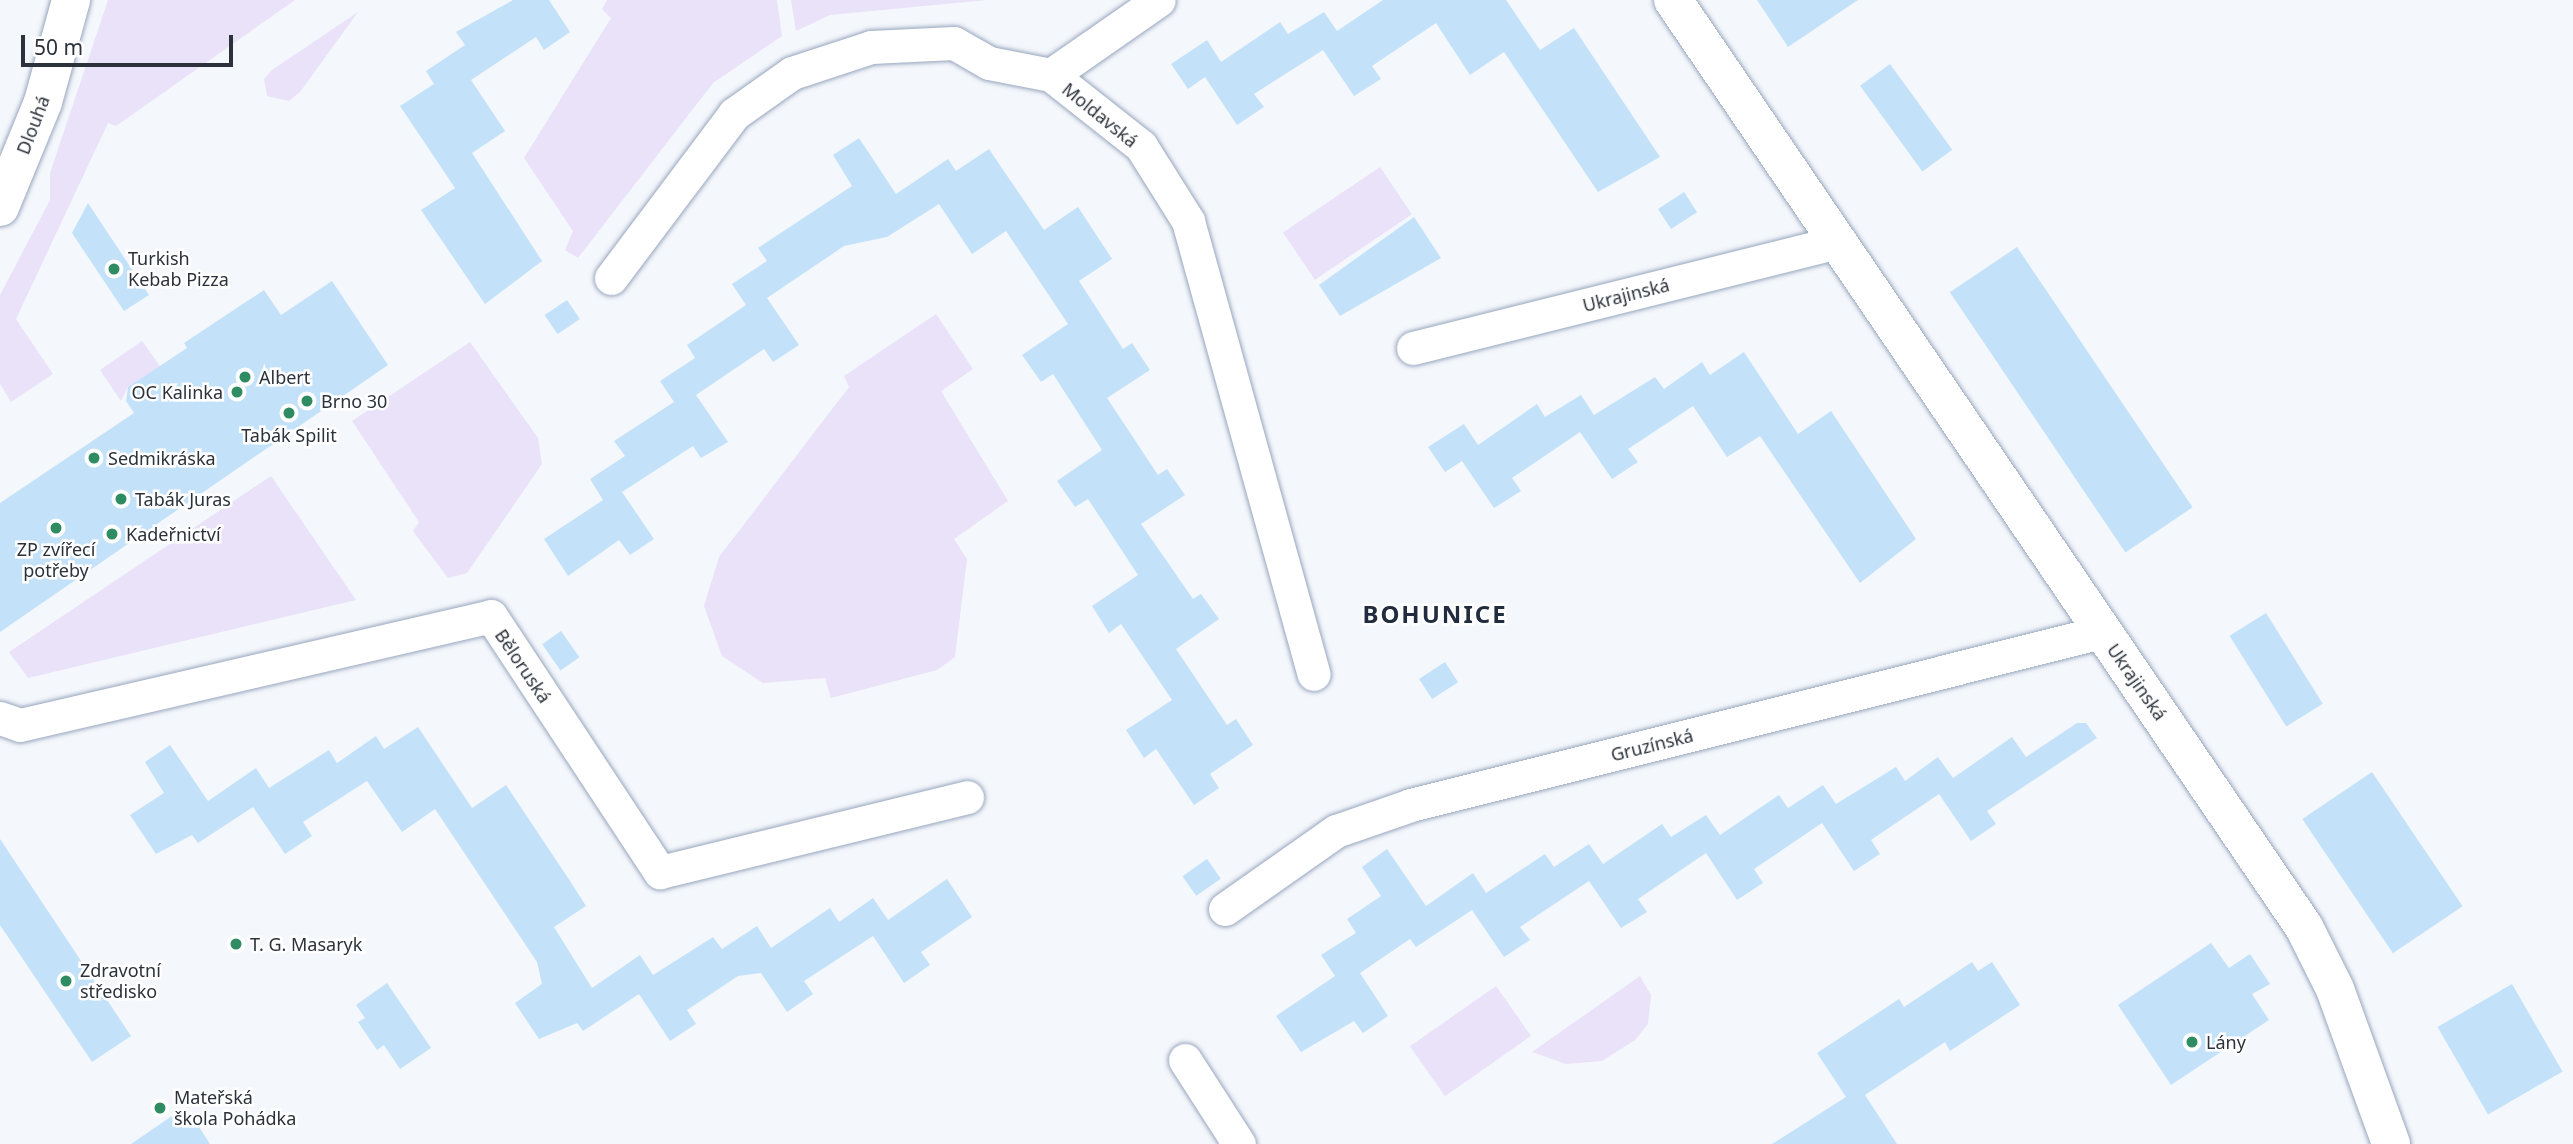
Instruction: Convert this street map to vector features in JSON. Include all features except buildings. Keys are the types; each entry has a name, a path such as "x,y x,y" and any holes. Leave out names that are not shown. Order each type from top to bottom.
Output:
{"street":[{"name":"Dlouhá","path":"0,207 43,102 71,0"},
{"path":"1051,75 1159,0"},
{"name":"Ukrajinská","path":"1673,0 2304,927 2335,989 2391,1144"},
{"name":"Moldavská","path":"611,278 734,114 792,73 871,47 954,43 989,63 1051,75 1141,146 1188,220 1314,674"},
{"name":"Ukrajinská","path":"1413,348 1838,242"},
{"name":"Běloruská","path":"0,718 20,725 491,616 660,872 967,797"},
{"name":"Gruzínská","path":"1225,909 1336,831 1411,805 2102,632"},
{"path":"1185,1060 1239,1144"}],"shaded area":[{"path":"108,0 295,0 116,126 108,123 16,319 53,374 11,402 0,384 0,295 50,200 50,173"},
{"path":"607,0 777,0 782,36 713,83 578,258 565,250 573,231 524,158 611,18 602,9"},
{"path":"791,0 987,0 830,15 796,31"},
{"path":"358,12 300,92 289,101 267,96 264,79 272,70"},
{"path":"1380,167 1412,214 1315,280 1283,232"},
{"path":"936,314 973,369 941,391 1008,501 954,539 967,559 955,657 937,670 831,698 825,678 763,683 722,656 704,606 719,557 849,387 844,376"},
{"path":"142,341 160,366 128,387 121,401 100,370"},
{"path":"470,342 538,438 542,464 467,573 448,578 413,531 419,522 352,421"},
{"path":"271,476 356,600 28,678 9,652"},
{"path":"1640,976 1651,995 1648,1024 1635,1040 1602,1061 1566,1064 1532,1052"},
{"path":"1496,986 1531,1036 1445,1096 1410,1046"}],"place":[{"name":"Turkish Kebab Pizza","path":"114,269"},
{"name":"Albert","path":"245,377"},
{"name":"OC Kalinka","path":"237,392"},
{"name":"Brno 30","path":"307,401"},
{"name":"Tabák Spilit","path":"289,413"},
{"name":"Sedmikráska","path":"94,458"},
{"name":"Tabák Juras","path":"121,499"},
{"name":"ZP zvířecí potřeby","path":"56,528"},
{"name":"Kadeřnictví","path":"112,534"},
{"name":"T. G. Masaryk","path":"236,944"},
{"name":"Zdravotní středisko","path":"66,981"},
{"name":"Lány","path":"2192,1042"},
{"name":"Mateřská škola Pohádka","path":"160,1108"}],"district":[{"name":"BOHUNICE","path":"1435,614"}]}
